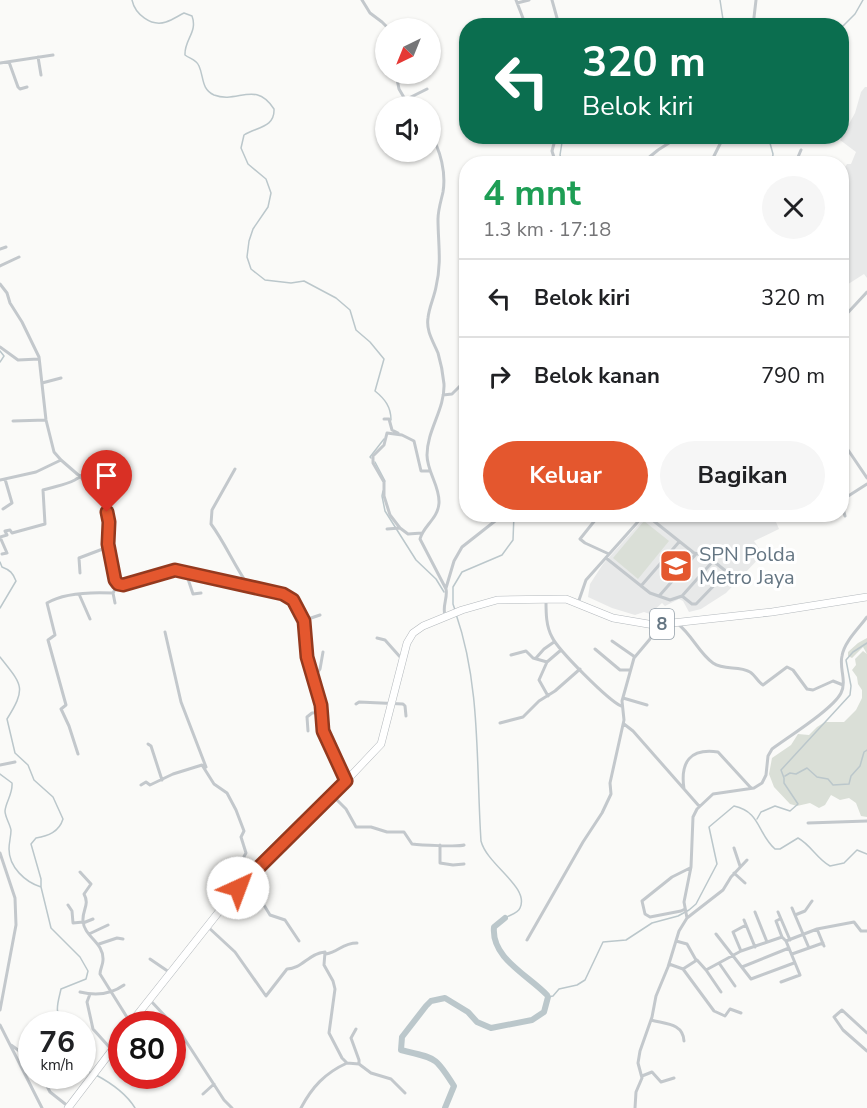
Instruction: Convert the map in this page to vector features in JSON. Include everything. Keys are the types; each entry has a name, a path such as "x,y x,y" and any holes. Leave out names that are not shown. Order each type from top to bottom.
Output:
{"highway":[{"name":"8","path":"141,1011 251,873 381,744 402,660 413,633 462,610 497,600 566,599 613,618 654,625 772,612 867,597"},
{"path":"68,1107 108,1056"}],"street":[{"path":"362,0 370,13 377,18"},
{"path":"523,18 517,2 529,0"},
{"path":"552,0 555,18"},
{"path":"754,18 756,0"},
{"path":"0,63 53,55"},
{"path":"38,57 40,75"},
{"path":"9,62 18,87 20,89 27,87"},
{"path":"412,96 427,89"},
{"path":"651,156 667,144"},
{"path":"798,156 801,150"},
{"path":"441,162 444,185 438,214 441,244 428,328 439,356 444,383 443,394 428,438 427,455 429,471 438,491 439,502 434,519 422,533 421,542 446,589 444,609 447,616"},
{"path":"0,249 6,247"},
{"path":"0,266 20,257"},
{"path":"0,284 22,322 39,359 46,420 52,447 61,460 94,490 105,508 109,522 109,547 115,580 118,584"},
{"path":"849,311 867,292"},
{"path":"0,347 18,360 39,359"},
{"path":"42,383 61,378"},
{"path":"443,394 452,394 459,387"},
{"path":"384,419 389,419 392,430 413,439 418,450 420,470 429,471"},
{"path":"13,421 46,420"},
{"path":"400,434 387,433 384,445 372,459 384,482 384,496 390,515 399,528 409,534 422,533"},
{"path":"849,451 867,478"},
{"path":"3,509 12,503 2,480 36,472 61,460"},
{"path":"2,554 7,553 0,537 7,535 5,531 10,530 12,533 45,524 43,490 68,484 81,477 92,465"},
{"path":"235,469 212,510 211,525 220,535 232,561 248,585"},
{"path":"849,496 867,484"},
{"path":"446,589 454,561 462,547 493,522"},
{"path":"594,522 580,539 607,556 650,593 670,600 682,596 714,560"},
{"path":"578,603 586,580 638,522"},
{"path":"655,522 696,554 702,554 714,560 727,572 696,604 692,604 682,596"},
{"path":"387,529 399,528"},
{"path":"641,586 679,542"},
{"path":"80,573 80,558 109,547"},
{"path":"660,595 696,554"},
{"path":"118,584 123,585 169,571 248,585 287,596 297,606 304,621 307,657 322,712 324,736 346,781"},
{"path":"186,573 192,593 201,592"},
{"path":"115,603 113,592 118,584"},
{"path":"78,754 62,711 62,708 66,706 48,640 55,635 46,604 79,594 113,592"},
{"path":"79,594 90,619"},
{"path":"546,599 548,628 554,642 612,701 621,706"},
{"path":"304,621 320,615"},
{"path":"687,917 684,902 691,867 693,818 699,806 713,794 758,786 765,779 768,756 772,749 832,705 841,693 843,685 841,662 844,649 867,617"},
{"path":"677,623 714,664 723,668 748,671 764,685 787,667 793,670 807,689 813,690 833,681 843,685"},
{"path":"527,940 583,842 605,809 611,792 610,783 624,724 621,706 630,670 635,657 650,639 654,625"},
{"path":"165,632 181,702 207,771 214,784 227,793 236,810 244,831 241,837 246,853 242,860 251,873"},
{"path":"377,638 381,638 390,645 402,660"},
{"path":"612,641 635,657"},
{"path":"535,659 554,642"},
{"path":"595,649 621,671 630,670"},
{"path":"548,696 538,681 547,662 561,650"},
{"path":"511,655 526,651 535,659 547,662"},
{"path":"314,678 320,669 323,652"},
{"path":"500,723 523,717 539,701 580,669"},
{"path":"623,698 646,705"},
{"path":"356,704 359,702 405,705 406,716"},
{"path":"308,730 308,717 312,713 322,712"},
{"path":"624,724 633,731 699,806"},
{"path":"148,744 151,746 162,780"},
{"path":"684,789 682,775 684,765 691,757 707,751 718,752 751,788"},
{"path":"0,765 15,762"},
{"path":"141,785 146,782 150,785 200,765 207,771"},
{"path":"332,795 343,805 356,827 402,832 412,844 440,844 456,848 464,845"},
{"path":"808,823 867,821"},
{"path":"440,844 440,863 464,864"},
{"path":"734,848 740,866"},
{"path":"0,853 15,898 16,925 0,1010"},
{"path":"635,1108 636,1090 642,1076 639,1054 651,1020 656,996 680,929 687,917 723,890 734,873 747,860"},
{"path":"685,909 650,917 645,914 642,901 672,876 685,872 691,867"},
{"path":"80,872 91,884 84,894 88,905 83,922 89,934 99,944 103,960 100,974 123,1011"},
{"path":"734,873 745,883"},
{"path":"238,888 262,899 270,915 285,921 299,941"},
{"path":"795,915 804,911 812,901"},
{"path":"68,905 72,911 73,923 93,919"},
{"path":"792,908 808,948"},
{"path":"754,912 767,942"},
{"path":"778,912 800,975 782,982"},
{"path":"781,918 776,921 782,937 788,940 817,929 854,922 861,931 867,931"},
{"path":"744,920 755,946"},
{"path":"89,934 108,925"},
{"path":"741,951 733,932 746,925"},
{"path":"208,926 235,952 266,996 287,969 296,969 315,954 323,951 326,954 334,952 345,944 357,943"},
{"path":"792,954 823,945 817,929"},
{"path":"716,934 750,978 753,979 795,963"},
{"path":"706,970 741,951 782,937"},
{"path":"99,944 117,938 123,939"},
{"path":"676,941 687,944 696,960 721,992"},
{"path":"742,967 789,948"},
{"path":"326,954 324,965 335,989 329,1033 346,1063"},
{"path":"150,959 170,973"},
{"path":"683,969 696,960"},
{"path":"719,963 735,986"},
{"path":"669,964 683,969 715,1012 725,1016 730,1009 741,1013"},
{"path":"80,992 112,993 124,986"},
{"path":"90,994 87,1002 93,1029 108,1046"},
{"path":"150,1000 160,1011"},
{"path":"866,1048 843,1030 834,1017 842,1010 867,1033"},
{"path":"651,1020 677,1027 683,1034 684,1041"},
{"path":"0,1025 42,1108"},
{"path":"356,1029 351,1038 360,1060 359,1064"},
{"path":"186,1041 224,1100 232,1108"},
{"path":"9,1044 18,1050"},
{"path":"301,1108 313,1088 333,1070 346,1063 359,1064 371,1073 391,1079 405,1093"},
{"path":"642,1076 653,1072 660,1082 674,1078"},
{"path":"203,1094 214,1084"},
{"path":"48,1089 68,1107"}],"shaded area":[{"path":"867,87 867,278 864,274 849,284 849,164 856,152 845,144 849,144 849,124 855,113 861,92"},
{"name":"SPN Polda Metro Jaya","path":"641,522 776,522 779,529 754,541 763,554 726,593 701,609 689,612 683,601 679,599 665,606 662,603 650,614 644,612 635,615 588,597 590,584 603,564"},
{"path":"643,522 669,541 638,579 613,558"},
{"path":"867,638 867,654 863,647 852,658 848,656 848,652"},
{"path":"863,651 867,654 867,817 861,816 856,803 849,798 840,800 831,795 825,805 819,808 810,803 797,806 790,804 774,787 769,774 772,758 791,745 798,734 809,735 825,722 844,722 856,710 862,698 862,690 852,670 856,665 855,659"}],"waterway":[{"path":"132,0 136,10 144,18 155,23 166,22 184,13 192,16 193,27 185,55 198,64 205,86 210,92 223,97 253,94 267,100 274,109 268,123 244,135 241,148 248,164 266,179 271,193 268,207 253,229 249,241 247,257 251,269 265,280 291,283 304,281 336,298 350,310 356,330 384,359 375,391 387,404 391,420"},
{"path":"720,0 723,18"},
{"path":"849,20 863,0"},
{"path":"560,156 562,144"},
{"path":"770,144 773,156"},
{"path":"0,351 4,356 0,362"},
{"path":"371,458 384,439"},
{"path":"375,462 385,481"},
{"path":"383,491 385,511 416,560 436,579 444,592"},
{"path":"455,610 453,587 462,572 502,555 513,540 514,522"},
{"path":"0,562 16,581 0,608"},
{"path":"456,614 464,641 474,697 481,841 491,859 514,884 521,900 519,910 505,918"},
{"path":"757,819 761,812 775,806 790,811 798,804 784,783 781,770 850,695 851,686 846,660 853,652 867,643"},
{"path":"0,657 19,686 17,700 7,719 15,753 28,765 34,780 53,797 63,819 56,830 49,835 36,838 31,844 51,928 80,957 88,971 86,979 61,989 58,1011"},
{"path":"785,776 790,773 796,774 807,768 817,777 828,779 833,785 849,784 851,776 860,766 864,752 867,750"},
{"path":"0,774 12,783 5,811 11,830 9,849 12,862 24,878 41,887"},
{"path":"548,997 553,996 559,989 577,985 585,980 603,942 626,940 652,923 678,916 696,904 717,864 709,827 734,806 743,809 754,818 775,849 780,849 798,838 830,866 844,863 857,850 867,854"},
{"path":"445,1108 454,1086 442,1068 433,1059 401,1050 402,1037 431,1001 445,998 468,1012 477,1022 491,1028 532,1020 544,1012 547,995 512,965 498,948 494,927 505,918"},
{"path":"96,1075 118,1089 135,1108"}],"place":[{"name":"SPN Polda Metro Jaya","path":"676,566"}],"route":[{"path":"107,512 108,544 115,580 118,584 123,585 175,570 283,594 293,600 301,612 306,631 307,657 316,681 322,710 323,731 346,781 238,888"}]}
